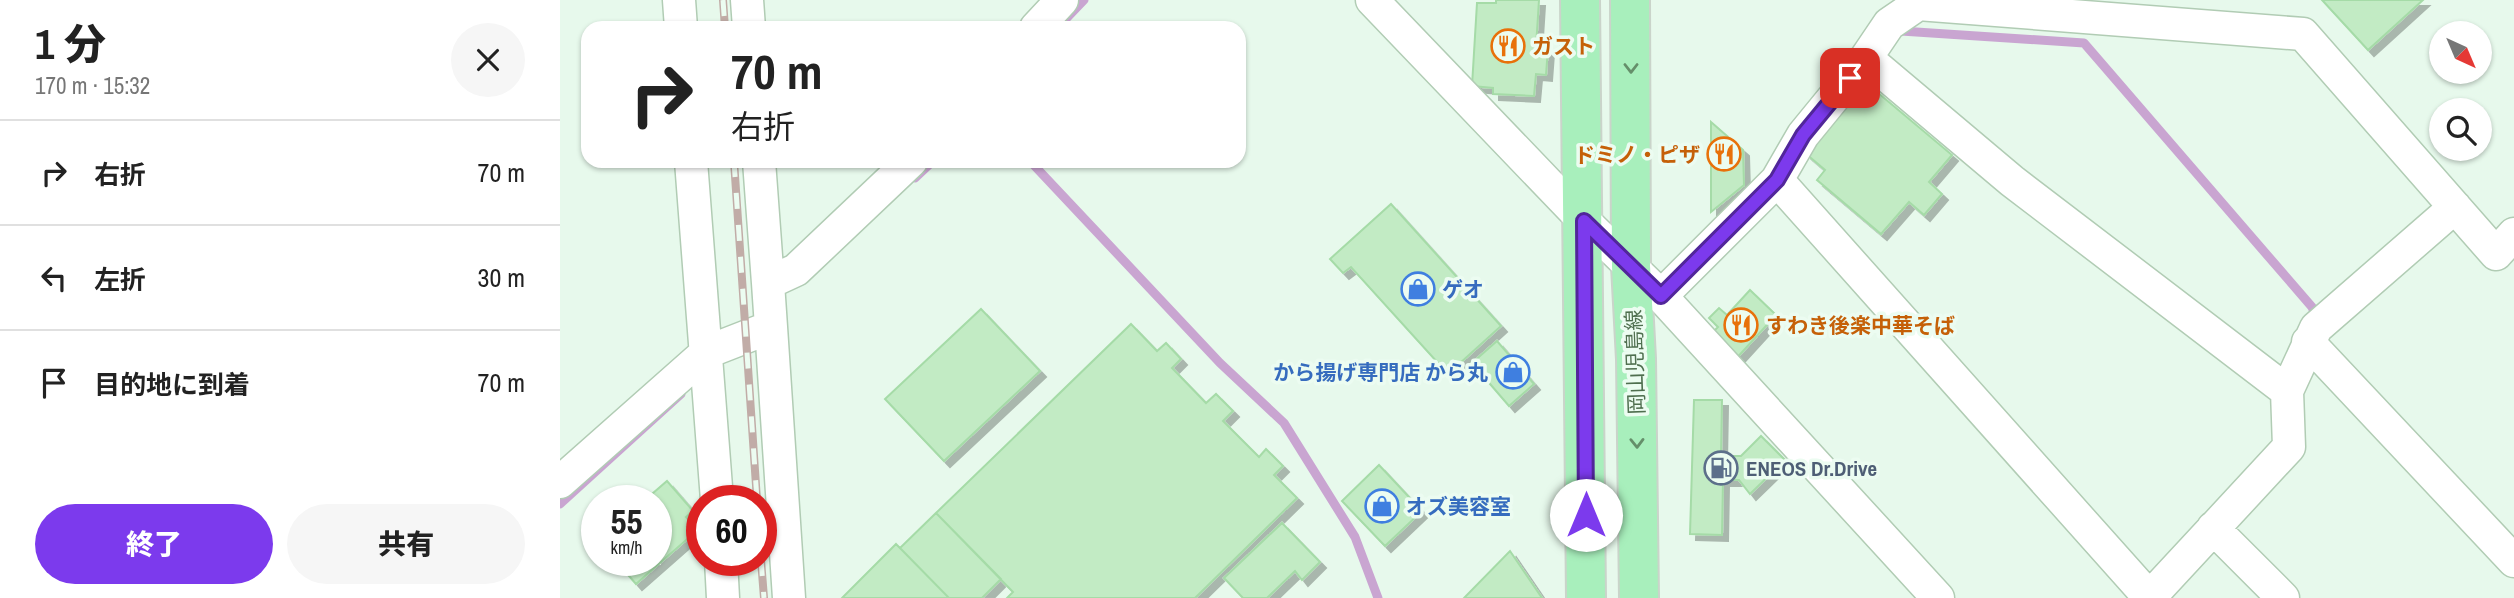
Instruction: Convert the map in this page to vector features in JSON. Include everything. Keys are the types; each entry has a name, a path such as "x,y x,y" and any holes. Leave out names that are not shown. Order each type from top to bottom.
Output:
{"main road":[{"path":"1580,0 1586,598"},
{"name":"岡山児島線","path":"1630,0 1631,266 1636,359 1639,598"}],"street":[{"path":"679,0 680,21"},
{"path":"747,0 748,21"},
{"path":"1042,21 1062,0"},
{"path":"1372,0 1584,221 1661,296 1938,598"},
{"path":"1661,296 1777,180 1803,135 1907,11 2303,34 2455,207 2508,254"},
{"path":"1866,58 2012,181 2287,391"},
{"path":"692,168 716,485"},
{"path":"760,168 789,598"},
{"path":"768,283 796,270 904,168"},
{"path":"1777,180 2149,598 2289,447 2287,391 2318,329 2455,207"},
{"path":"560,482 707,352 771,327"},
{"path":"2318,329 2514,561"},
{"path":"2213,528 2283,598"},
{"path":"721,576 723,598"}],"building":[{"path":"1496,0 1539,0 1536,47 1548,48 1546,75 1536,74 1534,96 1493,94 1493,88 1472,86 1477,3 1496,3"},
{"path":"2322,0 2423,0 2368,50"},
{"path":"1865,82 1952,155 1929,182 1942,194 1924,215 1909,202 1881,234 1817,180 1825,170 1805,153"},
{"path":"1711,122 1743,150 1744,185 1711,212"},
{"path":"1391,204 1501,326 1448,374 1351,267 1343,273 1330,259"},
{"path":"1750,290 1776,315 1734,361 1708,337 1718,327 1709,318 1719,308 1727,315"},
{"path":"981,309 1040,371 944,461 885,399"},
{"path":"1131,324 1157,351 1166,343 1181,359 1172,368 1206,403 1216,394 1233,411 1223,421 1259,457 1266,449 1283,466 1274,475 1297,498 1195,598 1007,598 1013,592 936,513"},
{"path":"1497,341 1534,384 1509,406 1472,363"},
{"path":"1694,400 1722,400 1721,456 1741,456 1761,436 1785,460 1750,494 1739,480 1723,480 1722,535 1690,534"},
{"name":"オズ美容室","path":"1379,465 1422,511 1385,546 1342,501"},
{"path":"672,487 686,503 686,540 672,552"},
{"path":"936,513 1001,579 982,598 949,598 900,548"},
{"path":"1282,523 1320,562 1302,580 1295,571 1267,598 1243,598 1224,578"},
{"path":"896,544 949,598 842,598"},
{"path":"1510,551 1542,598 1464,598"},
{"path":"629,576 645,576 636,584"}],"waterway":[{"path":"1064,21 1084,0"},
{"path":"1899,26 1901,31 2084,43 2312,307 2317,319"},
{"path":"915,178 926,168"},
{"path":"1037,168 1220,363 1284,423 1355,537 1378,598"},
{"path":"560,504 681,394"}],"railway":[{"path":"723,0 724,21"},
{"path":"734,168 756,485"},
{"path":"762,576 764,598"}],"place":[{"name":"ガスト","path":"1508,46"},
{"name":"ドミノ・ピザ","path":"1724,154"},
{"name":"ゲオ","path":"1418,289"},
{"name":"すわき後楽中華そば","path":"1741,325"},
{"name":"から揚げ専門店 から丸","path":"1513,372"},
{"name":"ENEOS Dr.Drive","path":"1721,468"},
{"name":"オズ美容室","path":"1382,506"}],"route":[{"path":"1586,515 1584,221 1661,296 1777,180 1803,135 1850,78"}]}
